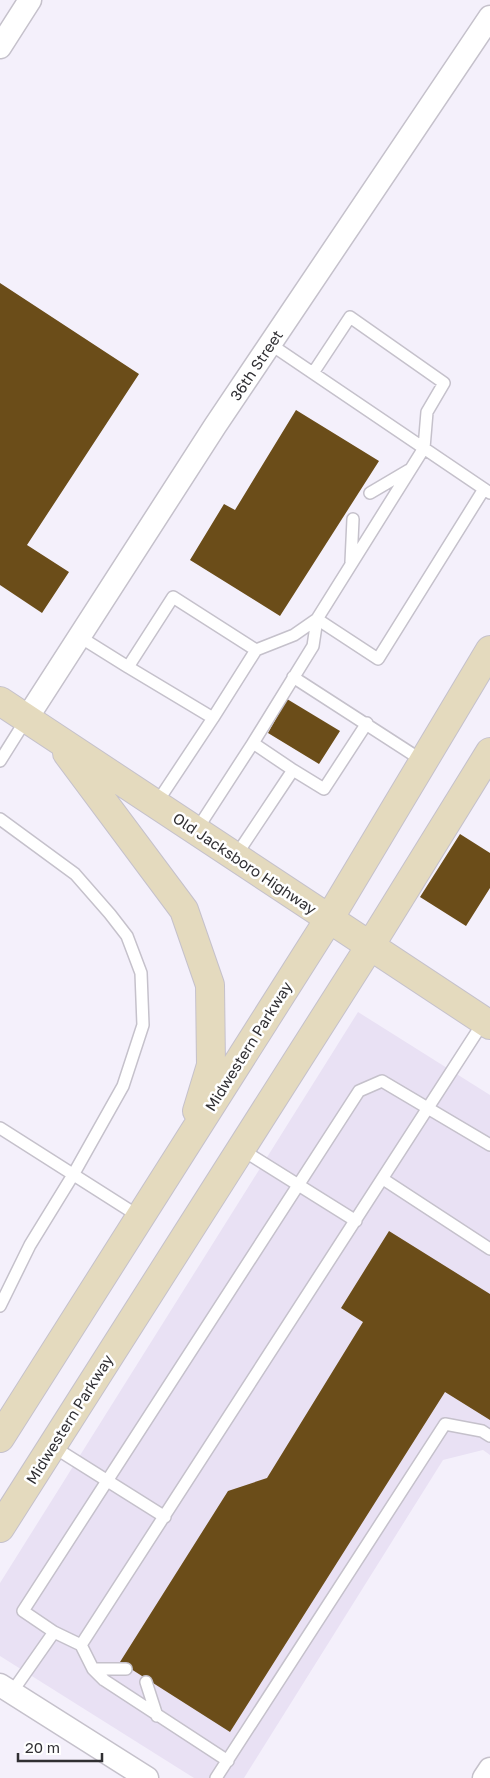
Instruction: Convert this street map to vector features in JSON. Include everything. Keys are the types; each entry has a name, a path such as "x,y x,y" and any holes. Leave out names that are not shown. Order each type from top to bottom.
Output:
{"main road":[{"name":"Midwestern Parkway","path":"0,1438 11,1413 140,1217 329,919 490,650"},
{"name":"Old Jacksboro Highway","path":"0,701 487,1023"},
{"path":"54,736 184,910 210,985 211,1065 188,1141"},
{"name":"Midwestern Parkway","path":"0,1528 370,946 490,752"}],"street":[{"path":"0,47 30,0"},
{"name":"36th Street","path":"27,718 215,426 490,16"},
{"path":"6,1688 147,1778"},
{"path":"484,1778 490,1769"}],"lane":[{"path":"196,831 313,646 317,619 424,448 427,412 444,384 350,317 313,373"},
{"path":"270,344 487,491 378,659 317,619"},
{"path":"370,493 410,469"},
{"path":"351,564 354,519"},
{"path":"128,667 173,597 256,650"},
{"path":"156,804 256,650 294,635 317,619"},
{"path":"80,636 213,718"},
{"path":"293,677 423,761"},
{"path":"0,761 27,718"},
{"path":"253,743 324,790 366,723"},
{"path":"235,857 293,770"},
{"path":"0,819 75,874 127,936 140,973 143,1025 123,1086 30,1245 0,1306"},
{"path":"81,1645 429,1108 487,1023"},
{"path":"228,1760 104,1680 93,1669 81,1645 54,1632 23,1612 359,1090 382,1080 490,1145"},
{"path":"0,1128 140,1217"},
{"path":"240,1149 356,1221"},
{"path":"383,1179 490,1249"},
{"path":"216,1778 445,1424 482,1431 490,1436"},
{"path":"52,1446 164,1517"},
{"path":"6,1688 54,1632"},
{"path":"93,1669 126,1669"},
{"path":"146,1682 158,1716"}],"shaded area":[{"path":"358,1012 490,1095 490,1455 483,1450 443,1460 244,1778 194,1778 0,1656 0,1583"}],"building":[{"path":"0,283 139,374 27,545 69,572 42,613 0,585"},
{"path":"296,410 379,461 280,616 190,560 224,504 235,510"},
{"path":"287,699 340,731 319,764 268,733"},
{"path":"460,834 490,853 490,888 466,926 420,897"},
{"path":"389,1231 490,1294 490,1420 445,1392 230,1732 120,1662 228,1491 267,1478 363,1322 341,1308"}]}
